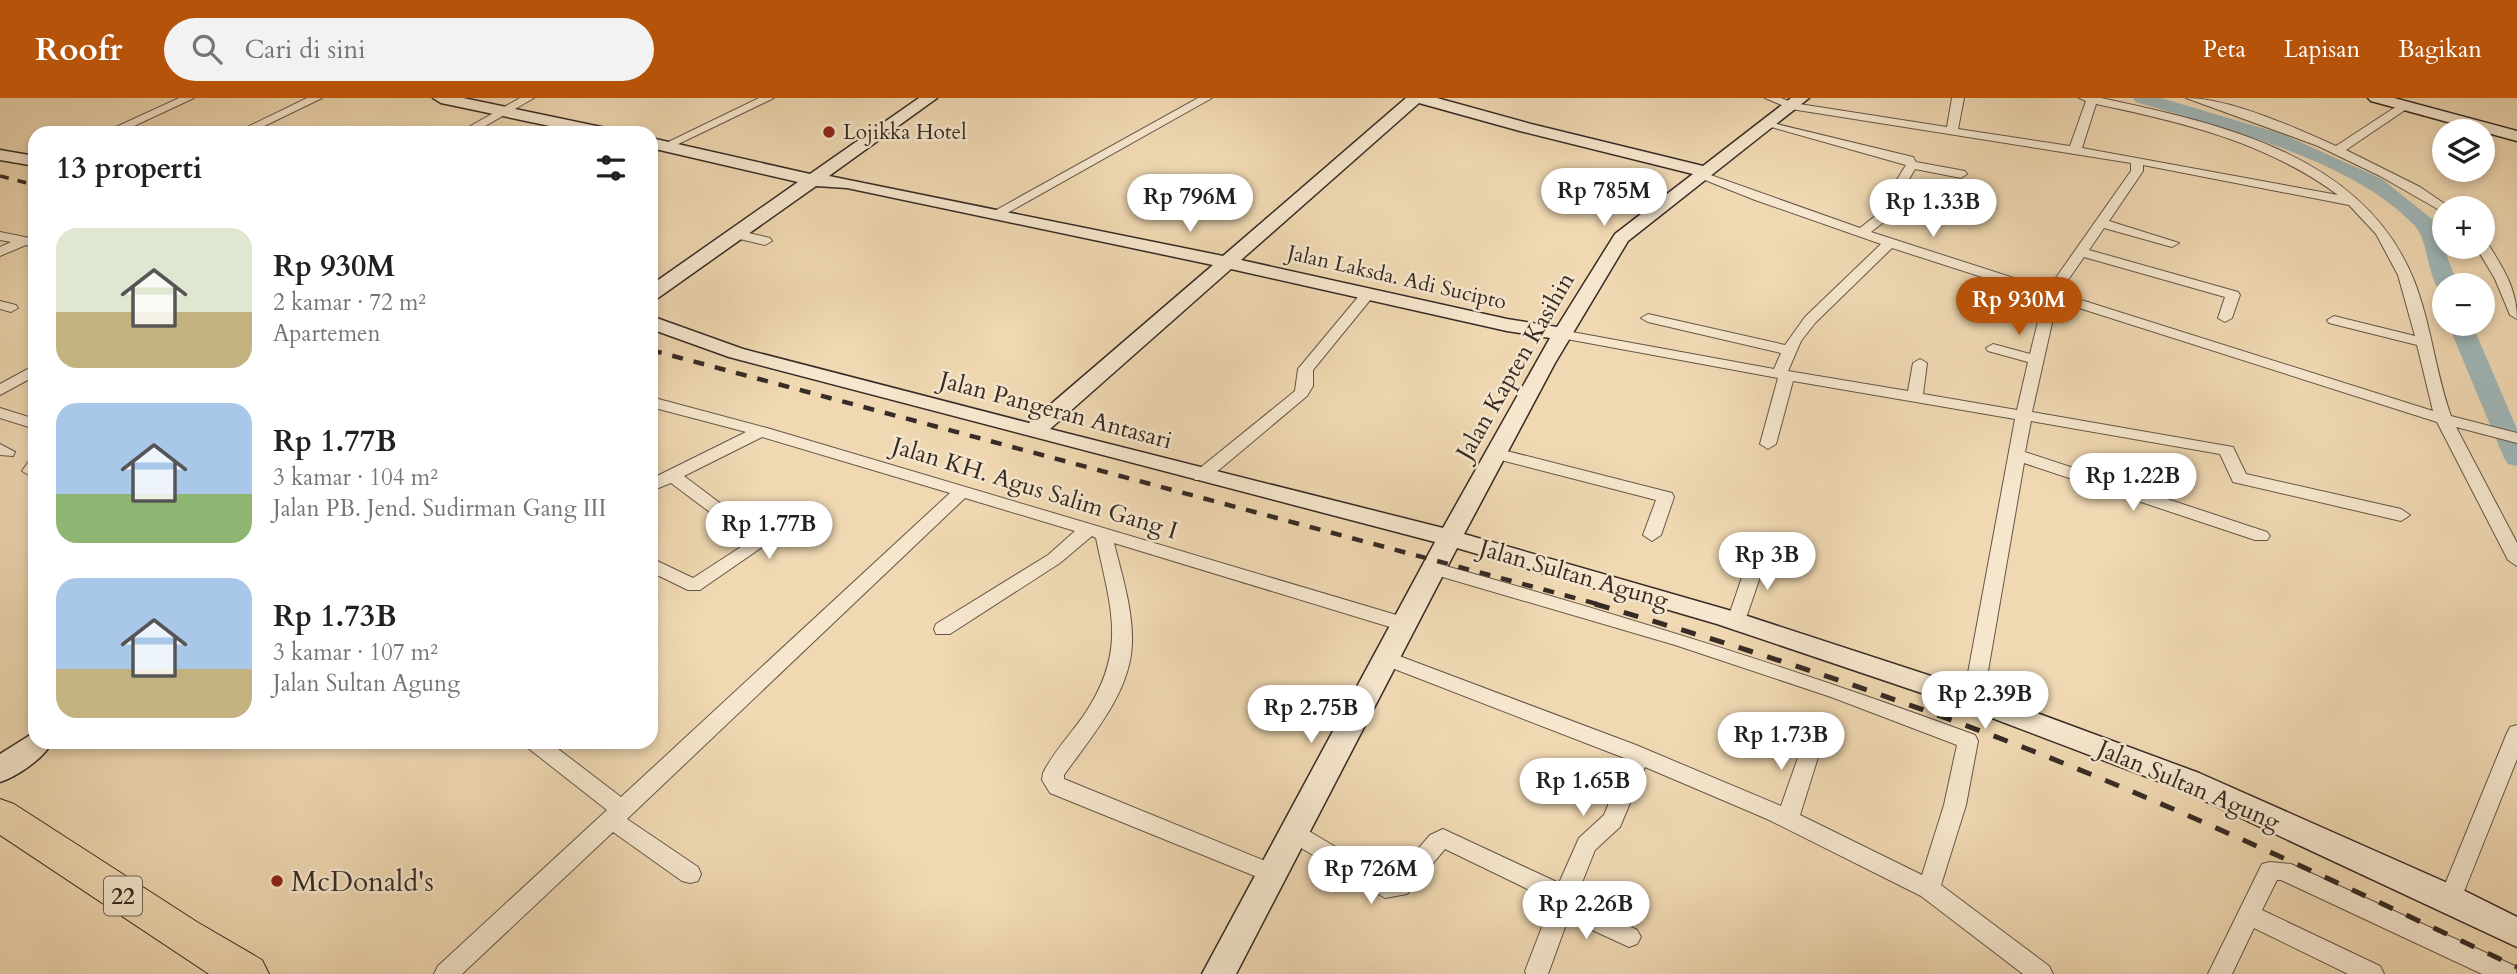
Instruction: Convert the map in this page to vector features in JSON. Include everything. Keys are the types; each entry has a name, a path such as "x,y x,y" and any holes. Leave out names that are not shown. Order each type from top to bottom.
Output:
{"highway":[{"name":"22","path":"0,815 181,935 247,974"}],"street":[{"path":"125,126 188,98"},
{"path":"257,126 316,98"},
{"path":"441,98 570,126"},
{"path":"477,126 528,98"},
{"path":"658,145 768,98"},
{"path":"658,289 929,98"},
{"path":"995,215 1206,98"},
{"path":"1035,430 1417,98 1703,174 1889,243 2444,419 2517,438"},
{"path":"1771,98 1952,131 2137,160 2351,201"},
{"path":"1952,131 1958,98"},
{"path":"2192,98 2309,136 2402,181 2432,200"},
{"path":"2376,98 2517,136"},
{"path":"2074,150 2089,99 2155,113 2249,142 2316,172 2351,201 2389,241 2406,277 2444,419 2517,560"},
{"name":"Jalan Kapten Kasihin","path":"1219,974 1495,453 1561,334 1621,238 1796,102"},
{"path":"2338,150 2404,106"},
{"path":"1768,123 1899,156 1912,164 1961,174"},
{"name":"Jalan Laksda. Adi Sucipto","path":"658,145 812,180 847,183 1561,334"},
{"path":"0,155 28,160"},
{"path":"1973,700 2024,414 2051,295 2137,171 2137,160"},
{"path":"1862,233 1879,219 1912,164"},
{"path":"2102,223 2172,243"},
{"path":"736,234 765,241"},
{"path":"0,236 28,242"},
{"path":"0,252 28,243"},
{"path":"1768,444 1789,350 1794,340 1826,302 1889,243"},
{"path":"2083,252 2232,294 2234,296 2225,318"},
{"path":"2490,259 2517,315"},
{"path":"1201,476 1302,393 1307,369 1368,294"},
{"path":"1648,318 1789,350"},
{"path":"2334,320 2422,342"},
{"name":"Jalan Pangeran Antasari","path":"658,325 736,353 1201,476 1450,538"},
{"path":"1561,334 1783,375 2227,450 2239,478 2401,515"},
{"path":"1993,348 2036,360"},
{"path":"1914,396 1920,363"},
{"path":"0,390 28,374"},
{"name":"Jalan KH. Agus Salim Gang I","path":"658,404 761,430 1404,624"},
{"path":"0,413 28,420"},
{"path":"658,482 761,430"},
{"path":"1495,453 1666,497 1653,535"},
{"path":"2017,455 2261,536"},
{"path":"658,568 694,586 755,547 755,538 671,475"},
{"path":"446,974 963,491"},
{"path":"943,629 1096,533 1122,634 1121,659 1094,716 1054,773 1053,780 1057,787 1272,874"},
{"name":"Jalan Sultan Agung","path":"1450,538 1736,621 1973,700 2189,781 2517,933"},
{"path":"1736,621 1760,551"},
{"path":"1435,569 1681,640 1838,692 1968,741 1955,805 1929,888"},
{"path":"1386,658 1639,755 1788,819 1929,888 2041,974"},
{"path":"2450,900 2517,733"},
{"path":"1788,819 1814,738"},
{"path":"0,770 28,749"},
{"path":"544,749 617,815 690,874"},
{"path":"1537,971 1562,900 1587,844 1612,821 1639,755"},
{"path":"1294,833 1385,888 1399,887 1443,838 1629,937"},
{"path":"2220,974 2270,871 2283,871 2507,974"},
{"path":"2249,915 2372,974"}],"waterway":[{"path":"2142,98 2275,138 2375,183 2426,224 2443,273"},
{"path":"2464,336 2517,458"}],"railway":[{"path":"0,176 28,183"},
{"path":"658,352 1601,605"},
{"path":"1595,604 1812,671 2025,748 2211,826 2517,967"}],"place":[{"name":"Lojikka Hotel","path":"829,132"},
{"name":"McDonald's","path":"277,881"}]}
